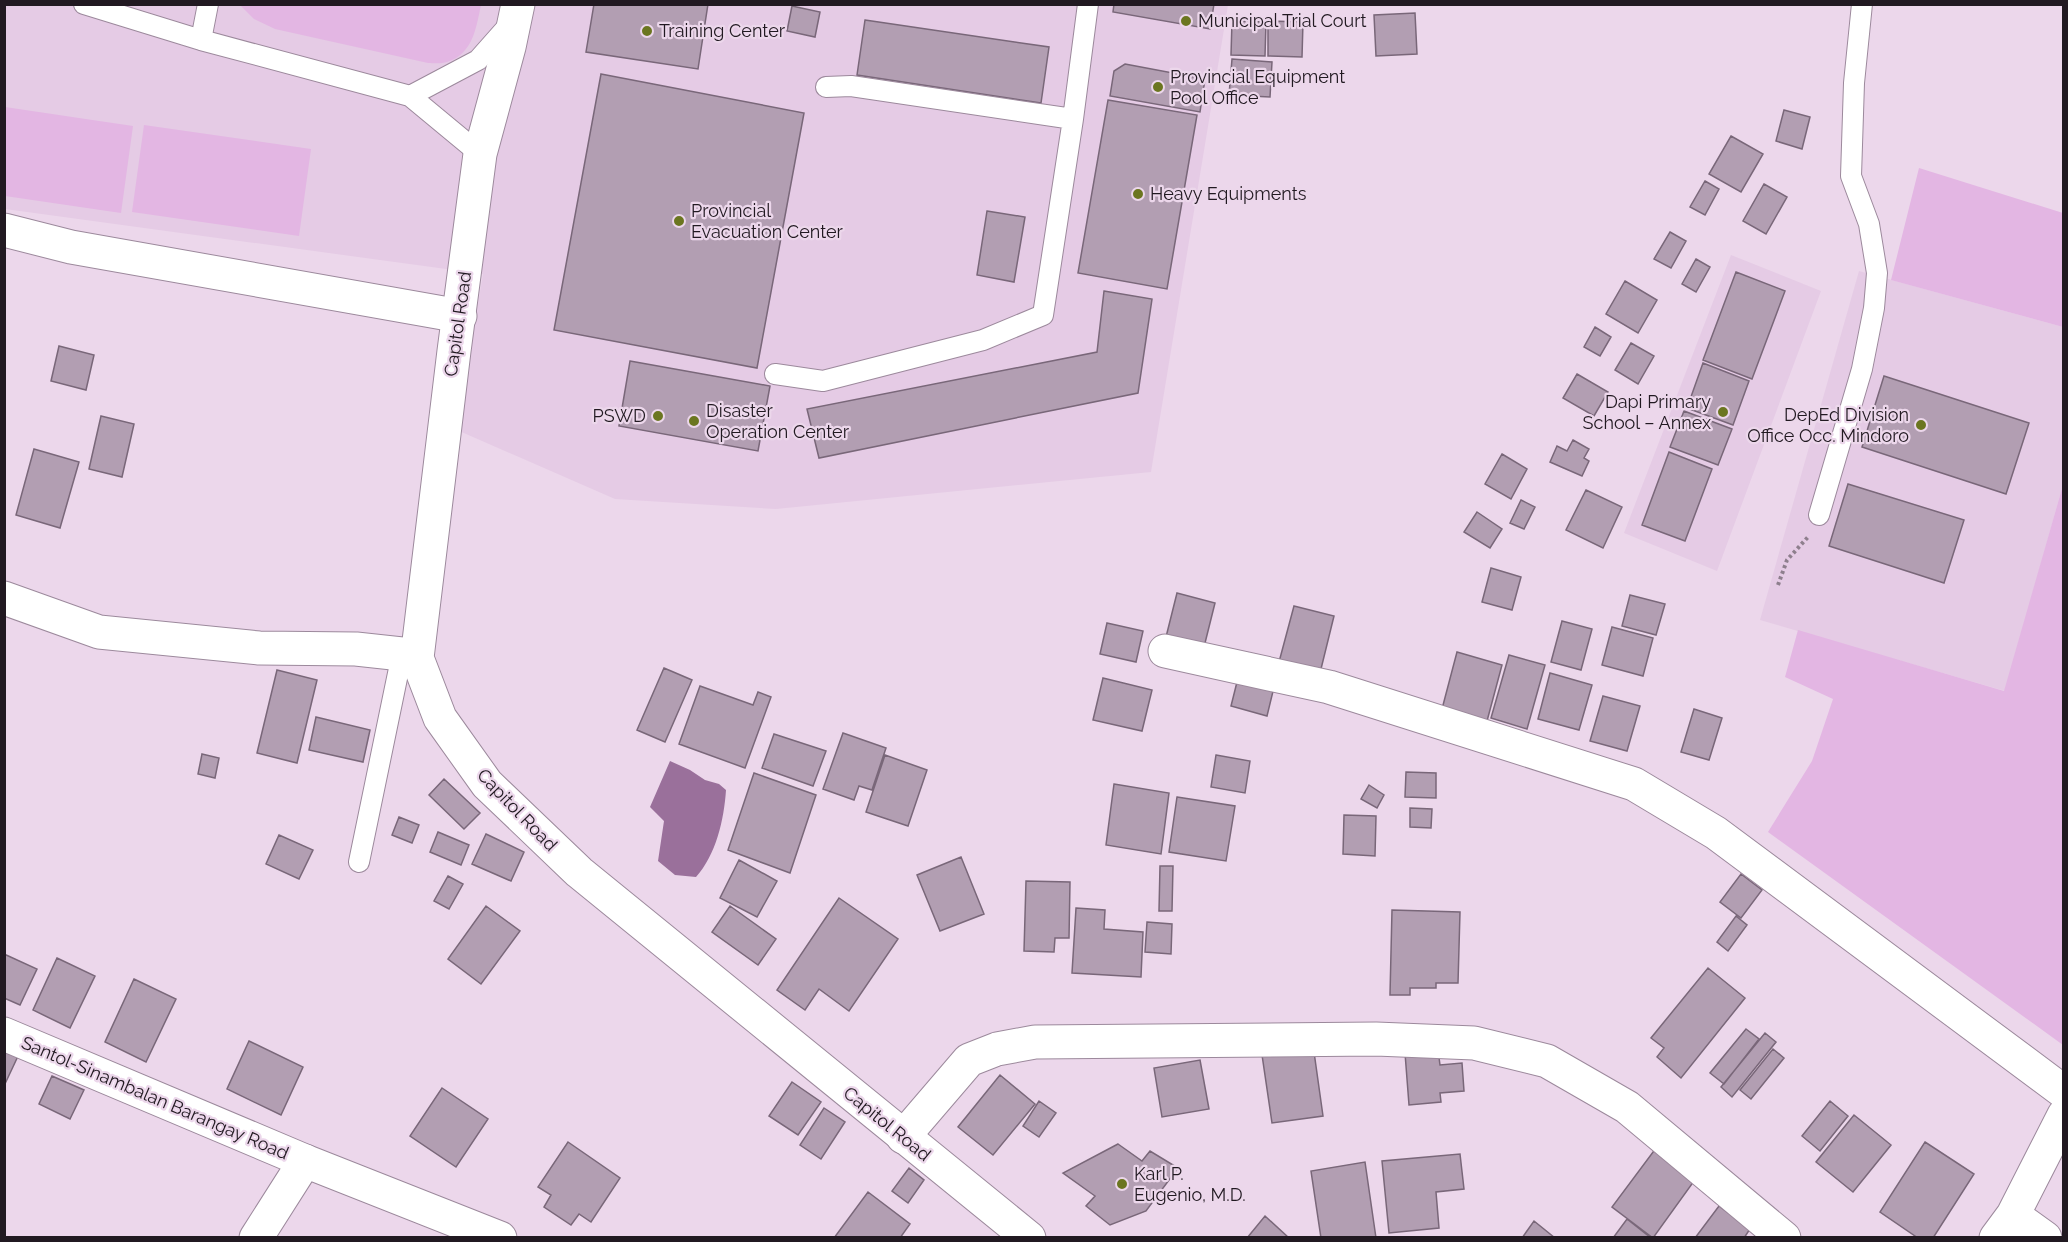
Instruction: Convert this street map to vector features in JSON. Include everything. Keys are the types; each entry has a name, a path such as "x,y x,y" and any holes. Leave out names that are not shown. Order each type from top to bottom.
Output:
{"street":[{"name":"Capitol Road","path":"516,12 480,154 460,316 409,656 440,718 487,784 579,872 1029,1238"},
{"path":"4,230 71,247 460,316"},
{"path":"4,598 99,632 259,648 356,649 409,656"},
{"path":"1165,651 1329,687 1634,784 1716,833 2064,1092"},
{"name":"Santol-Sinambalan Barangay Road","path":"4,1034 306,1161 501,1238"},
{"path":"903,1137 969,1060 1007,1047 1035,1042 1376,1038 1474,1043 1547,1061 1626,1107 1784,1238"},
{"path":"2045,1238 2004,1226 2064,1116"},
{"path":"256,1238 306,1161"}],"lane":[{"path":"84,4 201,40 410,96 480,154"},
{"path":"201,40 208,4"},
{"path":"775,374 823,381 983,340 1043,315 1088,4"},
{"path":"1819,515 1862,369 1874,308 1877,273 1869,224 1851,176 1854,83 1862,4"},
{"path":"410,96 478,60 516,12"},
{"path":"826,87 851,86 1073,120"},
{"path":"359,862 409,656"}],"path":[{"path":"1778,585 1787,560 1805,542 1819,515"}],"shaded area":[{"path":"5,5 1228,5 1151,472 776,509 615,499 457,430 483,274 5,209"},
{"path":"240,5 481,5 472,39 463,53 447,62 428,63 275,29 254,19"},
{"path":"5,107 133,126 121,213 5,196"},
{"path":"144,125 311,149 299,236 132,212"},
{"path":"1919,168 2063,213 2063,327 1891,280"},
{"name":"Dapi Primary School – Annex","path":"1731,255 1821,291 1717,571 1624,533"},
{"path":"1859,271 2063,327 2063,485 2005,691 1760,620"},
{"path":"2063,485 2063,1045 1768,832 1812,761 1833,699 1785,677 1798,630 2004,691"},
{"path":"670,761 705,780 719,784 726,790 714,848 696,877 675,875 658,861 664,821 650,807"}],"building":[{"name":"Training Center","path":"594,4 708,4 698,69 586,52"},
{"name":"Municipal Trial Court","path":"1114,4 1214,4 1210,29 1113,12"},
{"path":"792,6 820,12 815,37 787,31"},
{"path":"1415,13 1417,54 1376,56 1374,15"},
{"path":"865,20 1049,47 1041,103 857,75"},
{"path":"1232,21 1266,22 1265,56 1231,55"},
{"path":"1268,21 1303,22 1302,57 1268,56"},
{"path":"1232,59 1272,62 1270,97 1229,95"},
{"name":"Provincial Equipment Pool Office","path":"1125,64 1205,79 1200,112 1110,96 1114,71"},
{"name":"Provincial Evacuation Center","path":"601,74 804,113 757,368 554,330"},
{"name":"Heavy Equipments","path":"1108,100 1197,115 1167,289 1078,273"},
{"path":"1784,110 1810,117 1802,149 1776,141"},
{"path":"1731,136 1763,154 1741,192 1709,174"},
{"path":"1705,181 1719,189 1705,215 1690,207"},
{"path":"1764,184 1787,197 1766,234 1743,221"},
{"path":"987,211 1025,217 1014,282 977,275"},
{"path":"1670,232 1686,241 1671,268 1654,259"},
{"path":"1696,259 1710,267 1696,292 1682,284"},
{"path":"1736,272 1785,291 1752,379 1703,360"},
{"path":"1625,281 1657,300 1638,333 1606,314"},
{"path":"1104,291 1152,299 1138,393 819,458 807,409 1097,352"},
{"path":"1595,327 1611,337 1600,356 1584,347"},
{"path":"1631,343 1654,356 1638,384 1615,370"},
{"path":"59,346 94,355 86,390 51,381"},
{"path":"630,361 770,386 758,451 619,426"},
{"path":"1703,363 1749,381 1733,425 1687,408"},
{"path":"1577,374 1608,392 1594,416 1563,398"},
{"path":"1884,376 2029,423 2006,494 1862,447"},
{"path":"1684,411 1732,429 1718,465 1670,447"},
{"path":"101,416 134,424 122,477 89,469"},
{"path":"1573,440 1589,449 1584,458 1589,461 1582,476 1550,462 1557,446 1567,451"},
{"path":"34,449 79,462 60,528 16,515"},
{"path":"1669,452 1712,469 1685,541 1642,525"},
{"path":"1502,454 1527,469 1511,499 1485,484"},
{"path":"1848,484 1964,520 1944,583 1829,546"},
{"path":"1586,490 1622,507 1603,548 1566,530"},
{"path":"1521,500 1535,507 1524,529 1510,523"},
{"path":"1477,512 1502,529 1490,548 1464,532"},
{"path":"1491,568 1521,577 1512,610 1482,602"},
{"path":"1177,593 1215,603 1203,651 1165,641"},
{"path":"1630,595 1665,604 1656,635 1622,626"},
{"path":"1294,606 1334,616 1320,673 1279,662"},
{"path":"1562,621 1592,629 1581,670 1551,662"},
{"path":"1107,623 1143,631 1136,662 1100,654"},
{"path":"1612,627 1653,638 1643,676 1602,665"},
{"path":"1457,652 1502,665 1487,721 1442,709"},
{"path":"1509,655 1545,665 1527,729 1491,718"},
{"path":"664,668 692,680 665,742 637,730"},
{"path":"277,670 317,680 297,763 257,753"},
{"path":"1550,673 1592,685 1579,730 1538,719"},
{"path":"1239,674 1275,683 1267,716 1231,706"},
{"path":"1103,678 1152,690 1142,731 1093,720"},
{"path":"700,686 753,705 758,692 771,697 745,768 679,744"},
{"path":"1603,696 1640,706 1627,751 1590,741"},
{"path":"1694,709 1722,718 1709,760 1681,752"},
{"path":"316,717 370,730 363,762 309,750"},
{"path":"843,733 886,748 872,790 859,786 854,800 823,789"},
{"path":"774,734 826,751 813,786 762,768"},
{"path":"202,754 219,758 215,778 198,774"},
{"path":"885,755 927,770 908,826 866,812"},
{"path":"1216,755 1250,761 1245,793 1211,787"},
{"path":"1406,772 1436,773 1436,798 1405,797"},
{"path":"754,773 816,795 790,873 728,850"},
{"path":"444,779 480,813 464,829 429,795"},
{"path":"1114,784 1169,793 1161,854 1106,845"},
{"path":"1369,785 1384,795 1377,808 1361,799"},
{"path":"1177,797 1235,806 1226,861 1169,852"},
{"path":"1410,808 1432,809 1431,828 1410,827"},
{"path":"1344,815 1376,816 1375,856 1343,854"},
{"path":"399,817 419,825 412,843 392,835"},
{"path":"438,832 469,845 461,865 430,852"},
{"path":"486,834 524,852 511,881 472,864"},
{"path":"279,835 313,850 299,879 266,864"},
{"path":"961,857 984,914 940,931 917,875"},
{"path":"739,860 777,881 757,917 720,898"},
{"path":"1160,866 1173,866 1172,911 1159,911"},
{"path":"1741,874 1762,890 1741,918 1720,902"},
{"path":"448,876 463,884 449,909 434,901"},
{"path":"1026,881 1070,882 1069,938 1055,938 1054,952 1024,951"},
{"path":"839,898 898,939 849,1011 819,989 805,1010 777,990"},
{"path":"486,906 520,931 481,984 448,959"},
{"path":"730,906 776,939 758,965 712,932"},
{"path":"1076,908 1105,910 1104,929 1143,932 1141,977 1072,973"},
{"path":"1392,910 1460,912 1458,983 1436,983 1436,988 1410,988 1410,995 1390,995"},
{"path":"1736,916 1747,925 1728,951 1717,942"},
{"path":"1147,922 1172,924 1171,954 1145,952"},
{"path":"4,954 37,969 20,1005 4,998"},
{"path":"57,958 95,976 70,1028 33,1010"},
{"path":"1708,968 1745,998 1681,1078 1657,1057 1664,1048 1651,1038"},
{"path":"134,979 176,999 146,1062 105,1042"},
{"path":"1746,1029 1759,1039 1724,1084 1710,1073"},
{"path":"1765,1033 1776,1042 1732,1097 1721,1087"},
{"path":"249,1041 303,1067 281,1115 227,1089"},
{"path":"4,1048 19,1054 4,1086"},
{"path":"1261,1048 1314,1052 1323,1116 1272,1123"},
{"path":"1773,1049 1784,1058 1751,1099 1740,1090"},
{"path":"1438,1050 1440,1065 1462,1063 1464,1091 1440,1093 1441,1102 1409,1105 1405,1053"},
{"path":"1200,1060 1209,1109 1162,1117 1154,1068"},
{"path":"1000,1075 1035,1104 993,1155 958,1127"},
{"path":"52,1076 84,1090 70,1119 39,1104"},
{"path":"792,1082 821,1102 798,1135 769,1116"},
{"path":"442,1088 488,1119 456,1167 410,1136"},
{"path":"1039,1101 1056,1113 1039,1137 1023,1126"},
{"path":"1830,1101 1848,1116 1820,1151 1802,1136"},
{"path":"824,1108 845,1122 821,1159 800,1145"},
{"path":"1854,1115 1891,1145 1853,1192 1816,1162"},
{"path":"1662,1140 1702,1170 1653,1238 1612,1207"},
{"path":"568,1142 620,1178 591,1222 579,1214 571,1225 544,1207 551,1195 538,1187"},
{"path":"1925,1142 1974,1174 1933,1238 1918,1238 1880,1212"},
{"name":"Karl P. Eugenio, M.D.","path":"1118,1144 1142,1161 1150,1151 1178,1168 1146,1211 1110,1225 1086,1206 1095,1196 1063,1173"},
{"path":"1460,1154 1464,1189 1436,1192 1439,1228 1389,1233 1382,1161"},
{"path":"1365,1162 1376,1238 1321,1238 1311,1171"},
{"path":"909,1168 924,1180 908,1203 892,1191"},
{"path":"868,1192 910,1224 900,1238 834,1238"},
{"path":"1719,1206 1750,1229 1744,1238 1695,1238"},
{"path":"1265,1216 1289,1238 1247,1238"},
{"path":"1627,1219 1651,1238 1613,1238"},
{"path":"1534,1221 1555,1238 1522,1238"}],"place":[{"name":"Municipal Trial Court","path":"1186,21"},
{"name":"Training Center","path":"647,31"},
{"name":"Provincial Equipment Pool Office","path":"1158,87"},
{"name":"Heavy Equipments","path":"1138,194"},
{"name":"Provincial Evacuation Center","path":"679,221"},
{"name":"Dapi Primary School – Annex","path":"1723,412"},
{"name":"PSWD","path":"658,416"},
{"name":"Disaster Operation Center","path":"694,421"},
{"name":"DepEd Division Office Occ. Mindoro","path":"1921,425"},
{"name":"Karl P. Eugenio, M.D.","path":"1122,1184"}]}
